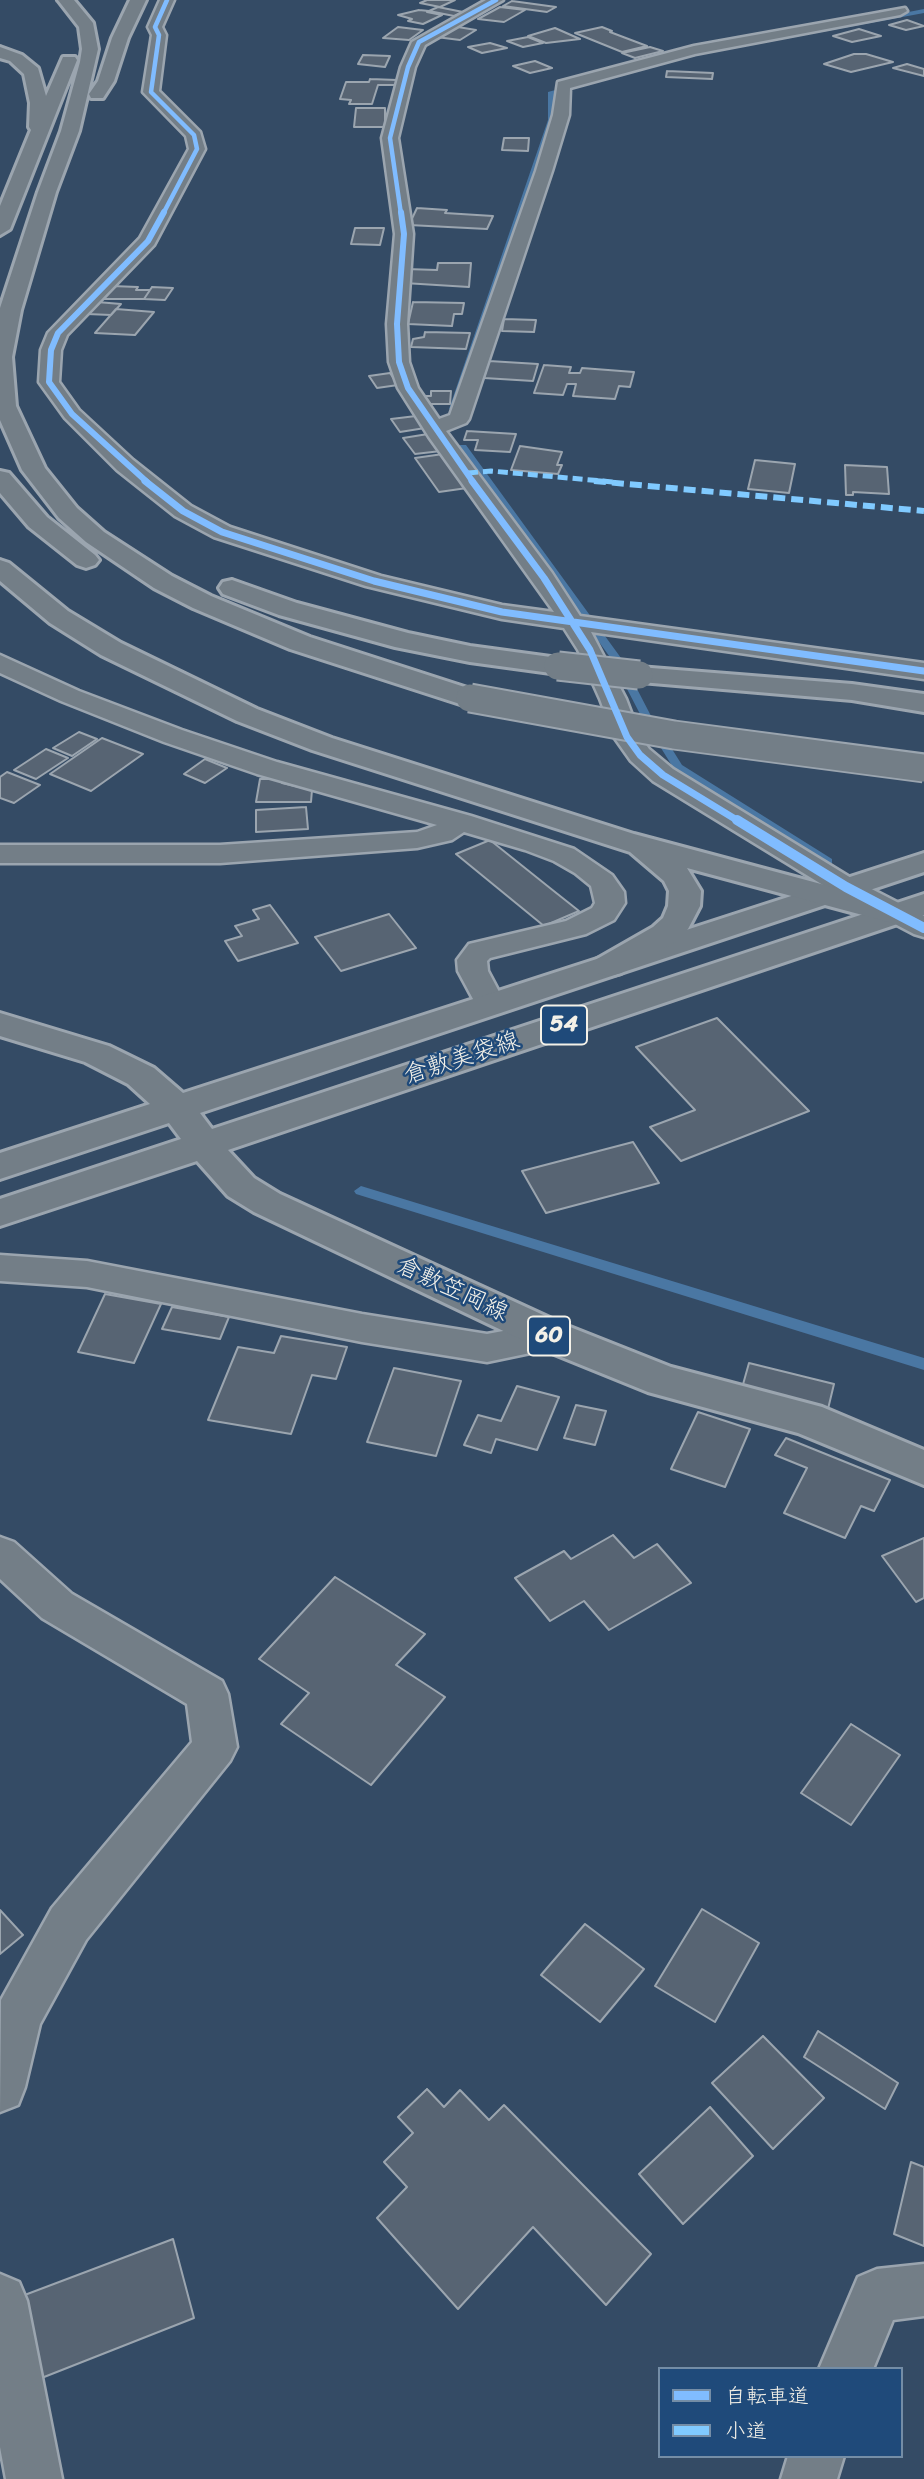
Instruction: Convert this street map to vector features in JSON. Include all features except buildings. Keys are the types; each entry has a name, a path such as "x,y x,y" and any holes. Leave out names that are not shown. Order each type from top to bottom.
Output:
{"main road":[{"path":"66,0 87,26 90,49 71,131 47,192 10,310 1,357 5,406 24,452 48,491 68,513 95,537 163,582 202,602 300,643 470,698"},
{"path":"71,131 106,81 120,38 138,0"},
{"path":"0,229 37,133 68,63 69,33 47,1"},
{"path":"0,52 16,58 32,72 39,103 37,133"},
{"path":"24,452 58,484 154,550 207,576 288,609 405,641 470,654 639,675 829,690 924,703"},
{"path":"0,478 23,507 64,545 98,569 177,612 284,654 354,674 674,735 924,768"},
{"path":"0,568 60,617 111,649 247,715 322,744 623,841 833,891 915,916"},
{"path":"609,966 665,933 677,922 684,906 685,891 678,876 648,852 623,841"},
{"name":"倉敷美袋線","path":"176,1107 924,862"},
{"name":"倉敷美袋線","path":"203,1145 915,916"},
{"path":"0,1024 46,1036 121,1065 141,1076 176,1107 203,1145 0,1213"},
{"path":"0,1166 176,1107"},
{"name":"倉敷笠岡線","path":"203,1145 241,1187 267,1203 551,1336 663,1381 807,1419 924,1468"}],"street":[{"path":"167,0 155,27 159,35 151,92 194,135 197,149 148,241 58,334 51,350 49,382 72,414 125,466 183,511 222,532 374,581 502,612 924,671"},
{"path":"496,0 419,43 408,68 390,138 404,234 397,324 399,362 408,388 434,428 544,578 585,625 590,650 627,737 640,755 663,775 833,891"},
{"path":"434,428 459,419 544,171 561,115 563,85 694,50 906,10 867,0"},
{"path":"0,663 70,696 173,736 267,768 461,822 564,855 585,867 602,881 609,892 610,903 604,914 591,922 480,951 472,960 473,971 491,1005"},
{"path":"0,854 220,853 417,840 442,834 461,822"},
{"path":"0,1269 87,1273 362,1328 487,1348 551,1336"},
{"path":"0,1554 57,1606 207,1694 215,1747 69,1924 18,2017 0,2087"},
{"path":"847,2367 877,2296 924,2290"},
{"path":"0,2301 34,2479"},
{"path":"808,2479 815,2458"}],"waterway":[{"path":"757,42 924,11"},
{"path":"668,61 713,50"},
{"path":"452,407 551,120 551,92 574,87"},
{"path":"463,447 617,660 645,714 678,767 828,861"},
{"path":"361,1191 924,1364"}],"marked path":[{"path":"468,473 491,471 924,511"}],"cycle path":[{"path":"167,0 155,27 159,35 151,92 194,135 197,149 148,241 58,333 51,350 49,382 72,414 125,465 183,511 222,532 374,581 502,612 924,671"},
{"path":"496,0 419,42 408,67 390,138 404,234 397,324 399,362 408,388 440,437 544,578 590,650 627,737 640,755 663,775 846,887 924,928"}]}
